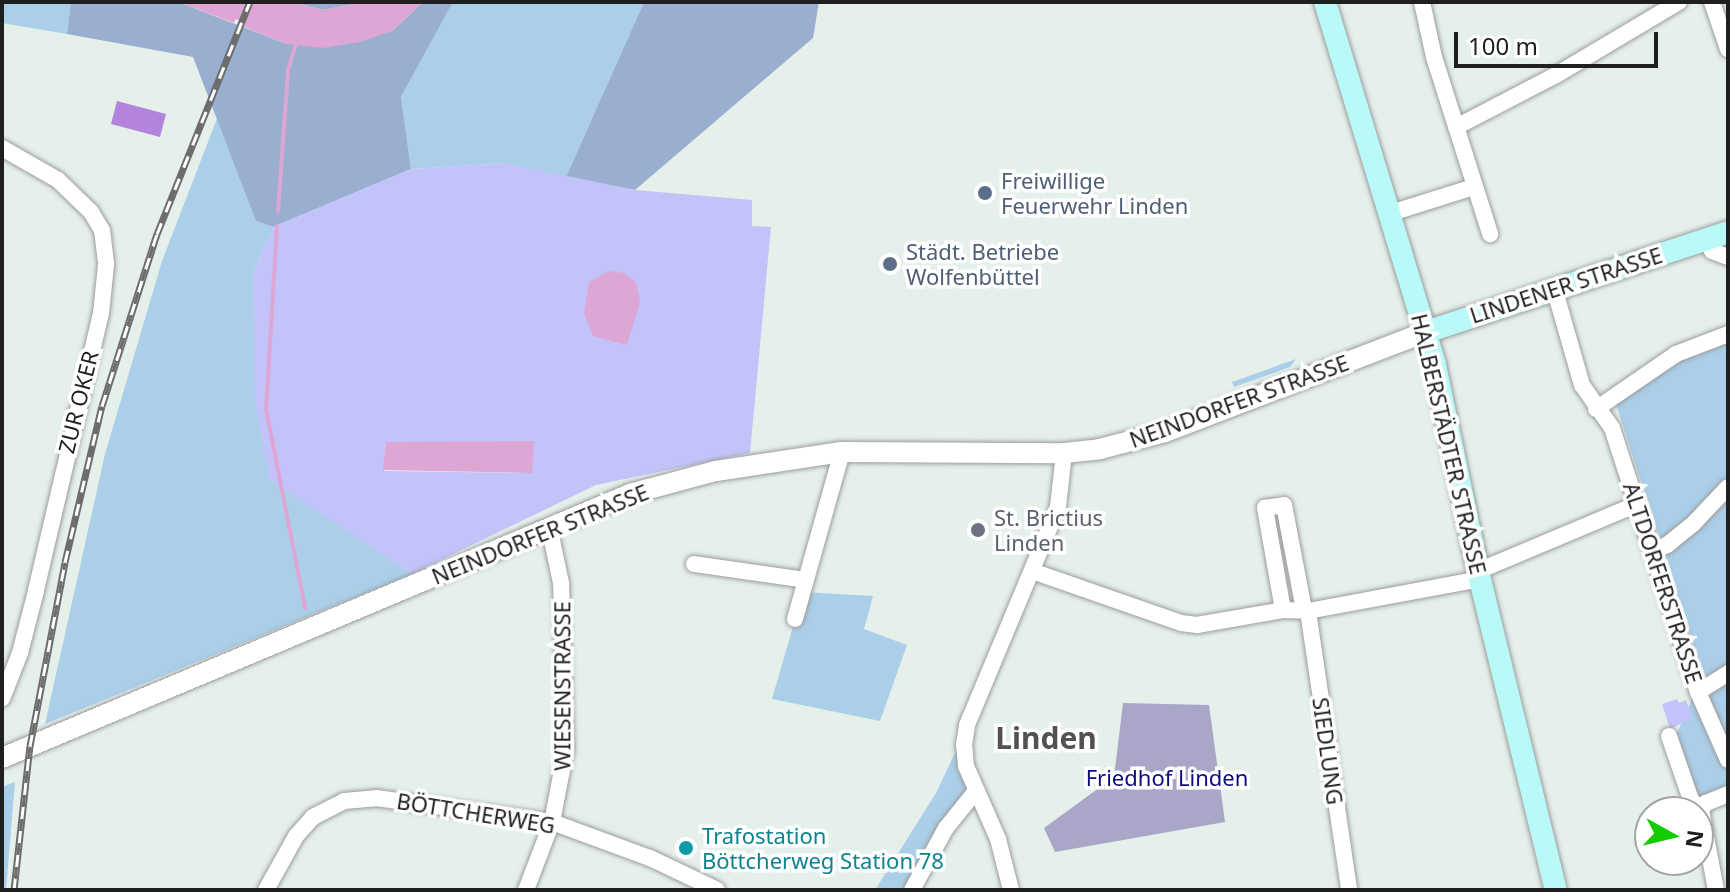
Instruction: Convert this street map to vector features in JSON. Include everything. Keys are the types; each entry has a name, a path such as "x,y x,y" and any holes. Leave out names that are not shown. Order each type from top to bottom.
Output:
{"main road":[{"name":"HALBERSTÄDTER STRASSE","path":"1325,2 1426,332 1479,575 1556,890"},
{"name":"LINDENER STRASSE","path":"1426,332 1728,232"}],"street":[{"path":"1422,2 1434,57 1490,234"},
{"path":"1456,127 1556,75 1679,2"},
{"path":"1712,2 1728,49"},
{"name":"ZUR OKER","path":"2,148 58,180 91,212 102,230 106,265 101,313 36,591 20,653 2,699"},
{"path":"1391,213 1474,187"},
{"path":"1706,239 1712,251 1728,257"},
{"name":"ALTDORFERSTRASSE","path":"1555,291 1582,385 1612,428 1698,692 1728,760"},
{"name":"NEINDORFER STRASSE","path":"2,758 630,494 716,471 842,452 1064,453 1100,449 1165,432 1426,332"},
{"path":"1596,409 1676,354 1728,334"},
{"path":"795,619 842,452"},
{"path":"1011,890 998,839 966,766 967,725 1058,507 1064,453"},
{"path":"1652,552 1667,545 1693,524 1728,487"},
{"path":"1032,571 1181,623 1197,625 1283,610 1306,610 1479,575 1637,504"},
{"name":"SIEDLUNG","path":"1283,610 1265,508 1284,505 1306,610 1349,890"},
{"name":"WIESENSTRASSE","path":"526,890 552,822 566,749 561,583 549,526"},
{"path":"694,564 806,580"},
{"path":"1698,692 1728,673"},
{"path":"1669,736 1690,796"},
{"path":"912,890 946,828 975,792"},
{"name":"BÖTTCHERWEG","path":"266,890 296,836 313,817 344,801 376,798 552,822 650,858 717,890"}],"shaded area":[{"path":"2,2 71,2 67,34 2,23"},
{"path":"71,2 178,2 287,44 392,31 423,2 453,2 401,97 411,169 273,227 256,221 193,57 67,34"},
{"path":"178,2 243,2 234,23"},
{"path":"255,2 292,2 323,10 365,2 423,2 392,31 360,42 323,48 287,44 244,27"},
{"path":"292,2 365,2 323,10"},
{"path":"453,2 644,2 566,177 504,163 411,169 401,97"},
{"path":"644,2 819,2 813,38 635,190 566,177"},
{"path":"117,101 166,114 160,137 111,124"},
{"path":"218,116 256,221 273,227 253,274 269,478 412,574 45,724 105,454 162,261"},
{"path":"504,163 635,190 752,200 752,226 771,227 750,453 596,485 412,574 269,479 255,404 253,274 273,227 411,169","holes":["386,442 531,473 384,471"]},
{"path":"609,271 624,273 636,282 640,302 627,345 593,336 584,313 589,282"},
{"path":"1728,332 1728,800 1714,805 1714,796 1697,796 1692,790 1676,747 1677,733 1692,699 1710,695 1616,404 1619,396"},
{"path":"1296,359 1290,367 1234,387 1232,382"},
{"path":"534,441 532,473 383,470 386,442"},
{"path":"803,592 873,596 864,629 907,645 880,721 772,699"},
{"path":"1677,699 1679,703 1686,700 1692,718 1670,729 1662,704"},
{"path":"964,745 975,792 912,890 875,890 936,793 954,755"},
{"path":"15,782 6,890 2,890 2,787"}],"green space":[{"name":"Friedhof Linden","path":"1123,703 1209,705 1225,822 1055,852 1044,828 1114,777"}],"waterway":[{"path":"222,2 280,21"},
{"path":"278,211 288,70 296,43"},
{"path":"277,226 266,409 305,608"}],"railway":[{"path":"14,890 30,746 65,562 102,406 157,234 250,2"}],"place":[{"name":"Freiwillige Feuerwehr Linden","path":"985,193"},
{"name":"Städt. Betriebe Wolfenbüttel","path":"890,264"},
{"name":"St. Brictius Linden","path":"978,530"},
{"name":"Trafostation Böttcherweg Station 78","path":"686,848"}],"district":[{"name":"Linden","path":"1046,738"}]}
